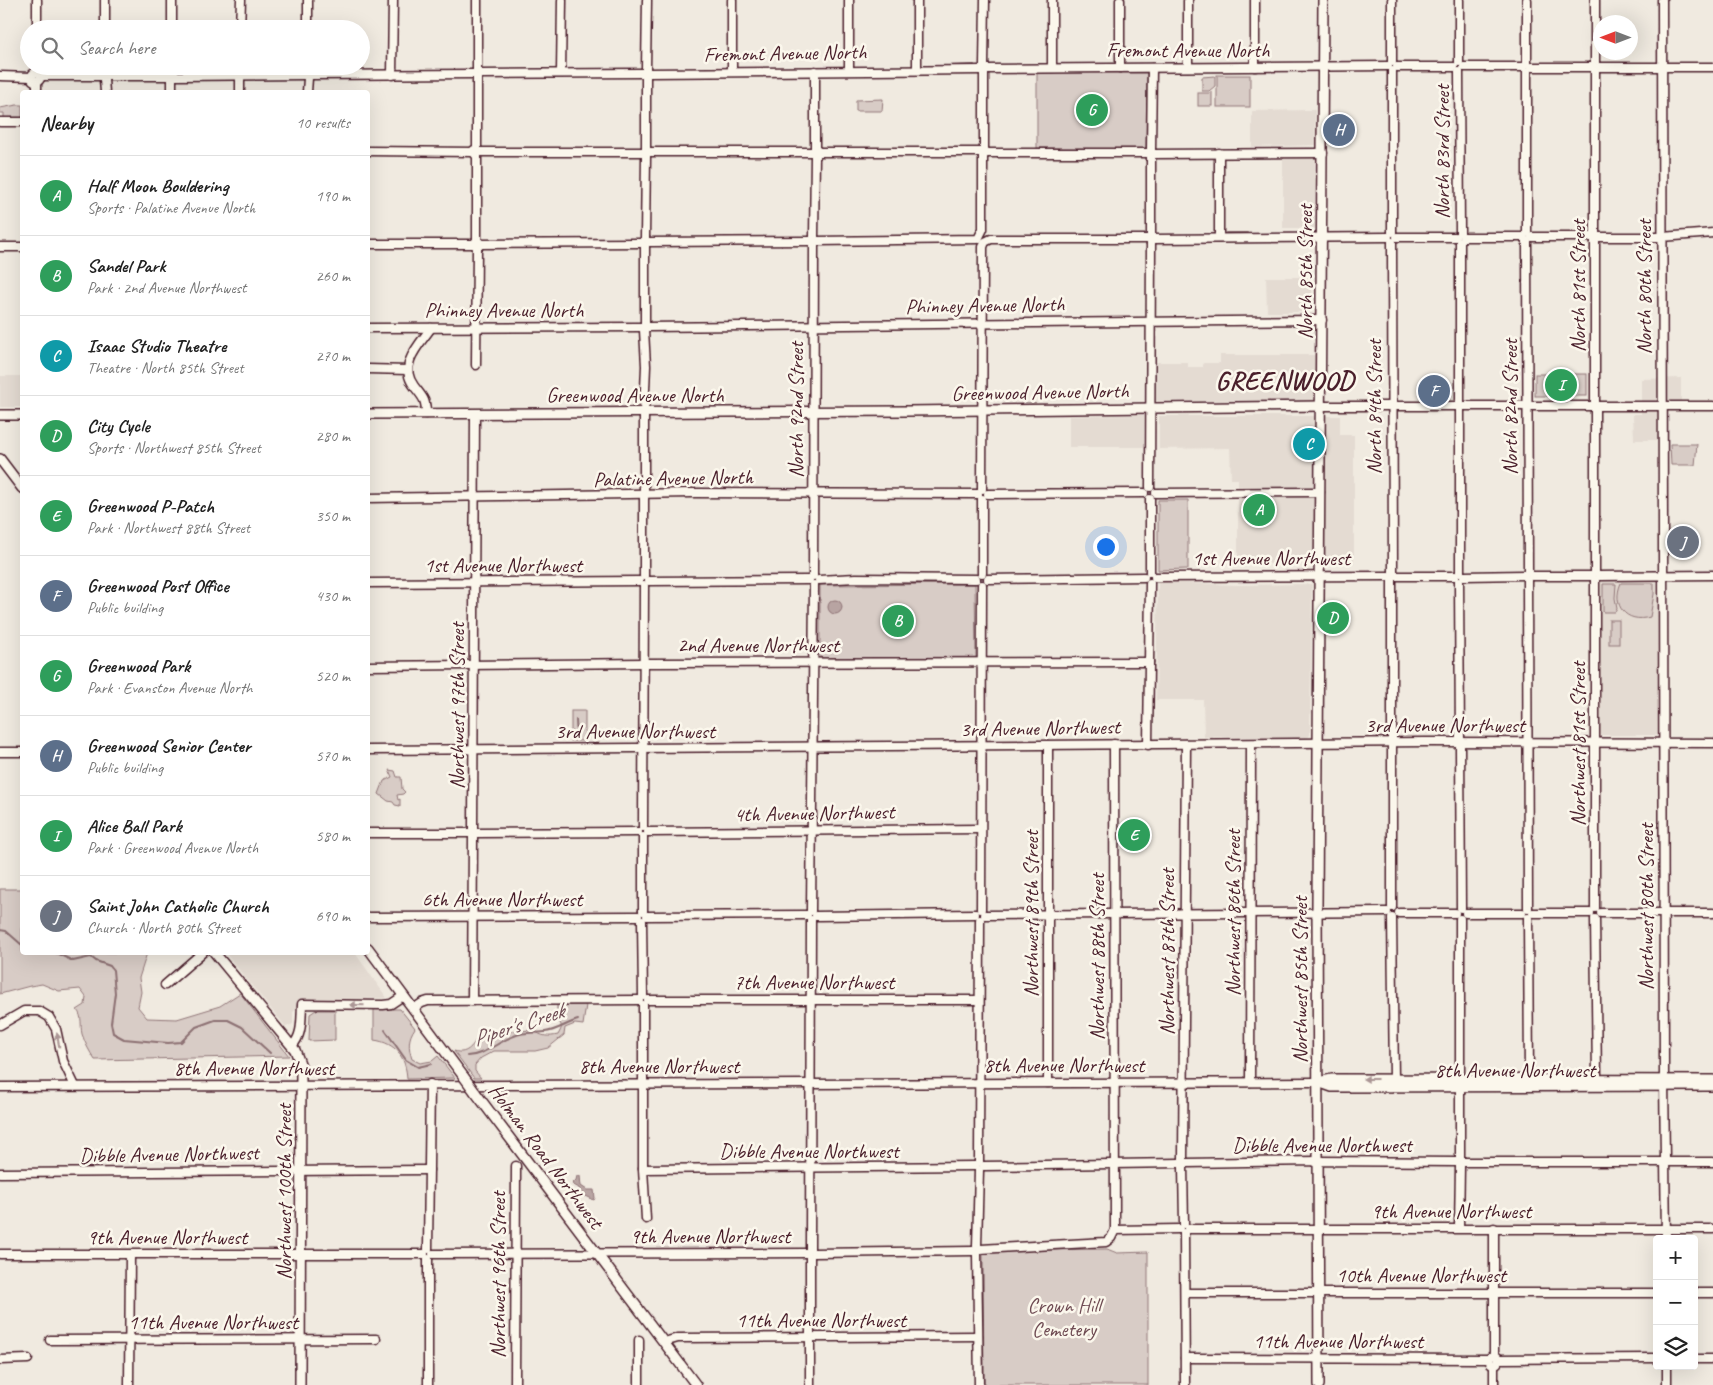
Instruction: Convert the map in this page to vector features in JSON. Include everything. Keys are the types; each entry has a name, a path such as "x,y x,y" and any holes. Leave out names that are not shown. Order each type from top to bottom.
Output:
{"main road":[{"name":"North 85th Street","path":"1320,575 1323,0"},
{"name":"Greenwood Avenue North","path":"370,414 814,412 1321,406"},
{"path":"2,416 20,415"},
{"path":"0,459 20,485"},
{"name":"Northwest 85th Street","path":"1319,1385 1317,912 1320,575"},
{"name":"Holman Road Northwest","path":"370,951 696,1385"},
{"name":"Northwest 100th Street","path":"216,955 292,1046 300,1060 302,1086 300,1385"},
{"name":"8th Avenue Northwest","path":"1318,1082 1332,1079 1394,1079 1460,1084 1529,1079 1597,1079 1713,1086"},
{"name":"8th Avenue Northwest","path":"1318,1082 1332,1088 1460,1084 1664,1083 1713,1080"}],"street":[{"path":"37,0 37,20"},
{"path":"105,0 105,20"},
{"path":"172,0 172,20"},
{"path":"240,20 241,0"},
{"path":"308,0 308,20"},
{"path":"392,75 393,0"},
{"path":"476,365 477,0"},
{"path":"561,73 562,0"},
{"path":"646,0 642,1083 643,1169 646,1219"},
{"path":"732,0 732,71"},
{"path":"849,0 849,70"},
{"path":"917,0 917,69"},
{"path":"979,1385 977,1250 979,1166 980,579 983,494 984,0"},
{"path":"1052,0 1052,68"},
{"path":"1120,0 1120,68"},
{"path":"1188,0 1188,67"},
{"path":"1255,0 1255,67"},
{"name":"North 84th Street","path":"1392,0 1394,1079"},
{"name":"North 83rd Street","path":"1459,0 1459,1228"},
{"name":"North 82nd Street","path":"1527,0 1529,1079"},
{"name":"North 81st Street","path":"1595,0 1595,576"},
{"name":"North 80th Street","path":"1662,0 1662,575"},
{"name":"Fremont Avenue North","path":"370,74 1323,66 1713,67"},
{"path":"1148,745 1152,68"},
{"name":"North 92nd Street","path":"810,1385 815,71"},
{"path":"37,75 37,90"},
{"name":"Fremont Avenue North","path":"0,76 37,75"},
{"path":"104,75 104,90"},
{"path":"172,75 172,90"},
{"name":"Fremont Avenue North","path":"206,75 263,75"},
{"path":"308,75 308,90"},
{"path":"240,76 240,90"},
{"path":"0,122 20,122"},
{"path":"370,151 1323,153"},
{"path":"1219,153 1219,238"},
{"path":"370,244 1322,237 1595,237 1713,233"},
{"path":"0,247 20,247"},
{"name":"Phinney Avenue North","path":"370,328 1322,320"},
{"path":"426,414 425,400 412,384 408,370 412,353 432,328"},
{"path":"370,369 408,370"},
{"name":"Greenwood Avenue North","path":"1321,406 1713,406"},
{"name":"Northwest 97th Street","path":"472,1001 475,749 475,414"},
{"name":"Palatine Avenue North","path":"370,498 692,494 1320,492"},
{"name":"1st Avenue Northwest","path":"370,583 814,580 856,578 980,579 986,574 988,579 1320,575 1713,576"},
{"name":"Northwest 80th Street","path":"1662,575 1666,1235"},
{"name":"Northwest 81st Street","path":"1595,576 1597,1079"},
{"name":"2nd Avenue Northwest","path":"370,666 812,662 1149,662"},
{"name":"3rd Avenue Northwest","path":"370,750 1460,742 1713,743"},
{"name":"Northwest 88th Street","path":"1114,744 1115,1230"},
{"name":"Northwest 87th Street","path":"1185,1385 1183,1163 1186,744"},
{"name":"Northwest 86th Street","path":"1250,1082 1251,744"},
{"name":"Northwest 89th Street","path":"1048,745 1048,1083"},
{"path":"0,752 20,752"},
{"name":"4th Avenue Northwest","path":"370,833 980,829"},
{"name":"6th Avenue Northwest","path":"370,918 1317,912 1713,913"},
{"path":"165,985 200,955"},
{"path":"292,1046 300,1032 302,1004 383,1005 391,1004 403,996"},
{"name":"7th Avenue Northwest","path":"413,1009 425,1002 472,1001 979,1000"},
{"path":"0,1025 24,1011 39,1011 46,1015 55,1025 63,1061 74,1086"},
{"name":"8th Avenue Northwest","path":"0,1087 642,1083 1318,1082"},
{"path":"428,1385 430,1084"},
{"name":"Dibble Avenue Northwest","path":"643,1169 1318,1161 1713,1162"},
{"name":"Northwest 96th Street","path":"514,1385 516,1166"},
{"name":"Dibble Avenue Northwest","path":"0,1172 429,1170"},
{"name":"9th Avenue Northwest","path":"0,1254 810,1253 977,1250 1106,1242 1111,1238 1115,1230 1318,1228 1713,1229"},
{"path":"1494,1228 1494,1385"},
{"path":"129,1385 130,1255"},
{"name":"10th Avenue Northwest","path":"1185,1293 1653,1293"},
{"path":"1698,1293 1713,1293"},
{"name":"11th Avenue Northwest","path":"664,1342 678,1338 978,1336"},
{"name":"11th Avenue Northwest","path":"50,1340 376,1340"},
{"path":"639,1340 639,1385"},
{"name":"11th Avenue Northwest","path":"1185,1358 1494,1360 1653,1358"},
{"path":"1698,1359 1713,1359"},
{"path":"0,1360 28,1360"},
{"path":"1667,1370 1667,1385"}],"shaded area":[{"path":"1315,110 1316,145 1252,147 1252,111"},
{"path":"1283,158 1315,158 1315,228 1283,228"},
{"path":"1266,277 1312,277 1312,312 1267,312"},
{"path":"1220,355 1316,355 1316,401 1155,401 1155,362 1188,362 1188,367 1203,367 1203,363 1220,363"},
{"path":"0,376 20,376 20,407 0,407"},
{"path":"1681,378 1681,401 1659,401 1659,440 1634,440 1633,414 1641,414 1641,379"},
{"path":"1144,415 1144,447 1069,447 1069,416"},
{"path":"1159,416 1340,416 1340,435 1354,435 1354,563 1238,564 1238,479 1231,479 1230,448 1159,449"},
{"path":"1657,579 1658,735 1601,735 1601,580"},
{"path":"1158,582 1238,585 1312,584 1310,735 1307,738 1204,737 1203,700 1156,700"},
{"path":"832,600 838,600 842,607 838,614 832,614 828,610 828,604"},
{"path":"227,955 356,955 387,998 308,1001 293,1012 293,1024 286,1027"},
{"path":"577,1176 580,1176 581,1186 587,1190 594,1190 594,1200 581,1196 579,1188 572,1184"}],"green space":[{"path":"1037,72 1147,73 1146,149 1037,148"},
{"path":"1217,75 1250,75 1250,107 1217,107"},
{"path":"1215,76 1215,86 1209,91 1202,91 1202,77"},
{"path":"1198,93 1212,93 1212,106 1198,106"},
{"path":"883,99 882,111 856,111 856,100"},
{"path":"20,105 20,118 4,118 4,113 0,113 0,108"},
{"path":"1535,374 1587,374 1587,396 1535,396"},
{"path":"1670,444 1697,444 1695,465 1671,465"},
{"path":"1158,500 1188,500 1188,569 1158,570"},
{"path":"1621,583 1654,583 1650,617 1634,618 1623,611 1618,599"},
{"path":"975,584 976,658 820,658 820,585"},
{"path":"1603,584 1616,584 1615,598 1617,609 1615,612 1603,612"},
{"path":"1609,620 1619,620 1619,644 1609,644"},
{"path":"571,711 585,711 585,741 571,741"},
{"path":"389,770 395,771 397,777 401,777 402,789 405,792 397,795 398,800 400,799 400,806 388,801 379,794 384,781 392,777"},
{"path":"1122,829 1146,829 1146,841 1122,841"},
{"path":"0,889 20,889 20,955 146,955 139,978 141,992 138,1007 147,1018 177,1019 220,1006 240,993 289,1056 95,1060 82,1034 81,1018 77,1010 85,1005 86,997 80,989 59,991 42,984 0,994"},
{"path":"557,1005 586,1005 583,1025 575,1024 565,1028 564,1035 548,1048 535,1051 494,1051 481,1058 475,1065 475,1071 481,1078 474,1078 454,1051 465,1051 471,1047 478,1037 490,1037 494,1032 534,1030 545,1036 558,1035 561,1027 557,1016"},
{"path":"374,1009 400,1009 415,1028 409,1043 412,1059 420,1063 432,1061 438,1056 455,1078 407,1079 405,1064 398,1052 388,1044 374,1040"},
{"path":"316,1010 335,1010 335,1040 309,1041 310,1014"},
{"name":"Crown Hill Cemetery","path":"1107,1249 1117,1253 1148,1252 1148,1385 984,1385 983,1251"}],"waterway":[{"path":"949,66 974,65"},
{"path":"1226,233 1247,233"},
{"path":"576,720 577,740"},
{"name":"Piper's Creek","path":"0,930 6,931 20,943"},
{"name":"Piper's Creek","path":"60,955 73,961 91,957 110,966 113,970 115,993 111,1023 113,1033 124,1039 168,1043 181,1042 196,1027 215,1020 228,1020 242,1027 270,1053"},
{"name":"Piper's Creek","path":"467,1056 486,1051 518,1034 541,1033 557,1029 578,1020"},
{"name":"Piper's Creek","path":"385,1030 406,1060 418,1067 431,1064"}],"place":[{"name":"Greenwood Park","path":"1092,110"},
{"name":"Greenwood Senior Center","path":"1339,130"},
{"name":"Alice Ball Park","path":"1561,385"},
{"name":"Greenwood Post Office","path":"1434,391"},
{"name":"Isaac Studio Theatre","path":"1309,444"},
{"name":"Half Moon Bouldering","path":"1259,510"},
{"name":"Saint John Catholic Church","path":"1683,542"},
{"name":"City Cycle","path":"1333,618"},
{"name":"Sandel Park","path":"898,621"},
{"name":"Greenwood P-Patch","path":"1134,835"}],"district":[{"name":"GREENWOOD","path":"1285,380"}]}
